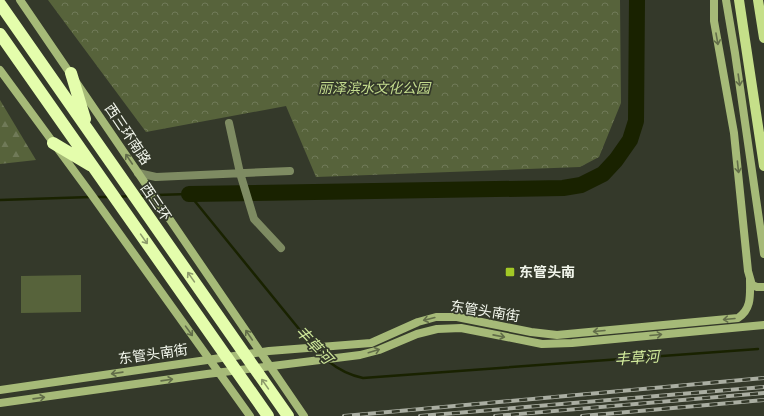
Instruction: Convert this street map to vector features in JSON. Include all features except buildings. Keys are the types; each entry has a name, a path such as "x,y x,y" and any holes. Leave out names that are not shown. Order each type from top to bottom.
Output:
{"highway":[{"name":"西三环","path":"0,4 288,416"},
{"path":"0,34 268,416"},
{"path":"71,73 88,129"},
{"path":"53,143 94,168"}],"main road":[{"name":"西三环南路","path":"20,0 304,416"},
{"name":"东管头南街","path":"0,390 269,351 371,343 418,322 436,317 457,317 531,332 557,335 738,318 745,313 748,305 750,279 734,133 714,21 714,0"},
{"path":"726,0 764,254"},
{"path":"739,0 764,166"},
{"path":"758,0 764,38"},
{"path":"0,70 92,194 248,413"},
{"path":"750,279 752,284 760,287"},
{"name":"东管头南街","path":"0,403 207,374 360,355 379,350 417,334 437,329 461,328 542,344 572,343 764,325"}],"street":[{"path":"229,123 240,173 254,219 281,248"},
{"path":"138,173 156,177 290,171"}],"green space":[{"name":"丽泽滨水文化公园","path":"48,0 620,0 621,103 599,157 580,167 316,177 286,106 146,132"},
{"path":"0,100 36,160 0,164"},
{"path":"81,275 81,312 21,313 21,276"}],"waterway":[{"path":"189,194 563,188 581,185 603,174 616,160 630,140 636,121 637,0"},
{"name":"丰草河","path":"156,195 189,194 324,358"},
{"name":"丰草河","path":"118,197 129,196"},
{"name":"丰草河","path":"138,196 151,196"},
{"name":"丰草河","path":"0,200 91,197"},
{"name":"丰草河","path":"96,197 109,197"},
{"name":"丰草河","path":"328,361 344,372 363,378 758,349"}],"railway":[{"path":"344,416 764,378"},
{"path":"420,416 764,387"},
{"path":"495,416 764,393"},
{"path":"582,416 764,400"}],"place":[{"name":"东管头南","path":"510,272"}]}
